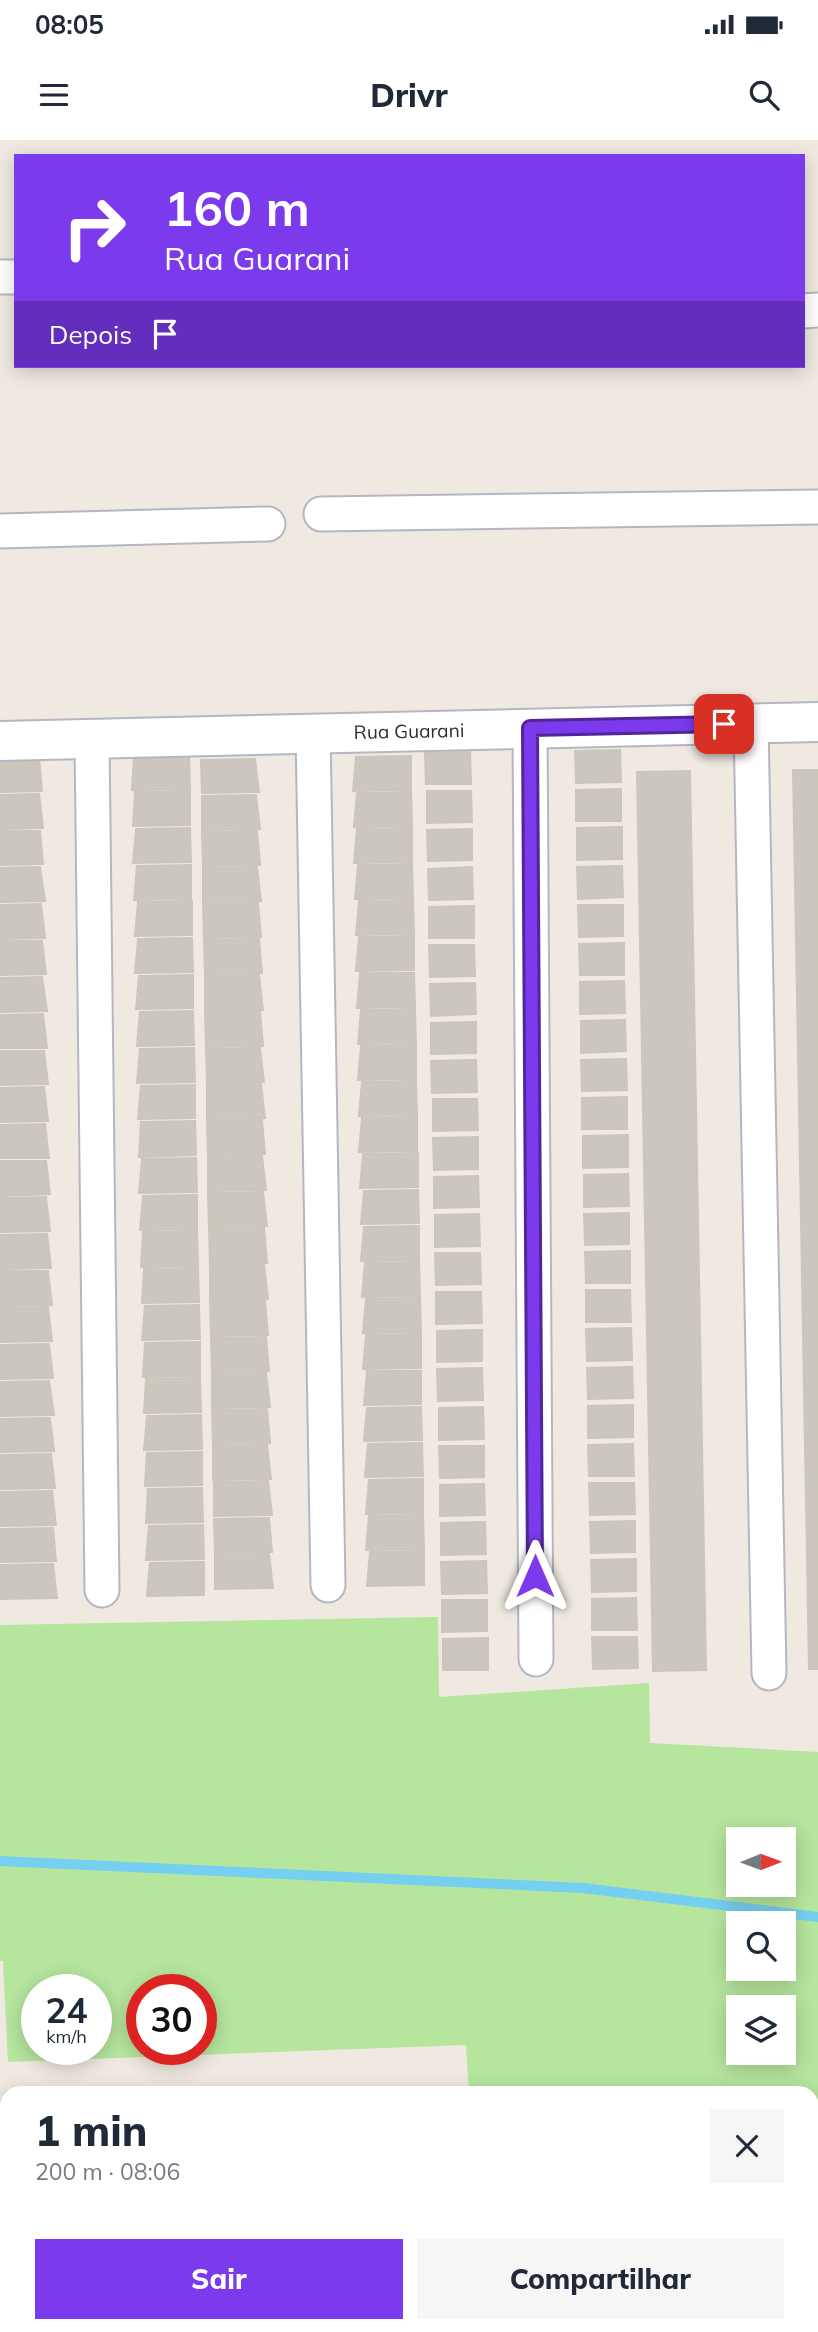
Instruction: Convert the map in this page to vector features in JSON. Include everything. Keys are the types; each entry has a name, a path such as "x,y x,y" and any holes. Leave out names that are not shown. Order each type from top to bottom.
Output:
{"street":[{"path":"321,514 818,507"},
{"path":"0,531 268,524"},
{"name":"Rua Guarani","path":"0,741 818,722"},
{"path":"751,723 769,1673"},
{"path":"530,728 536,1659"},
{"path":"313,733 328,1585"},
{"path":"92,739 102,1590"}],"green space":[{"path":"438,1617 439,1697 649,1683 650,1743 818,1752 818,2086 469,2086 466,2045 217,2054 217,1974 126,1974 126,2058 112,2058 112,1974 21,1974 21,2062 8,2062 3,1961 0,1961 0,1625"}],"building":[{"path":"620,750 621,782 576,783 575,751"},
{"path":"470,752 471,784 426,784 425,753"},
{"path":"189,755 190,789 132,790 134,756"},
{"path":"411,756 411,790 353,791 356,757"},
{"path":"39,757 42,791 0,792 0,758"},
{"path":"255,759 259,792 202,793 201,760"},
{"path":"793,770 818,770 818,1669 809,1669"},
{"path":"690,771 706,1670 653,1671 637,772"},
{"path":"621,789 621,821 576,821 576,790"},
{"path":"190,791 190,825 133,826 135,792"},
{"path":"427,791 471,791 472,822 427,823"},
{"path":"411,792 412,826 354,827 357,793"},
{"path":"39,794 43,828 0,829 0,795"},
{"path":"256,795 260,829 202,830 202,796"},
{"path":"622,827 622,859 577,860 577,828"},
{"path":"190,828 191,862 133,863 136,829"},
{"path":"412,828 412,862 354,863 357,829"},
{"path":"472,829 472,860 428,861 427,830"},
{"path":"0,831 40,831 43,864 0,865"},
{"path":"257,831 260,865 203,866 202,832"},
{"path":"412,864 413,898 355,899 358,865"},
{"path":"191,865 191,899 134,900 137,866"},
{"path":"622,866 623,897 578,899 577,867"},
{"path":"40,867 45,901 0,902 0,868"},
{"path":"257,867 261,901 203,902 203,868"},
{"path":"472,867 473,899 429,900 428,869"},
{"path":"413,900 414,934 356,935 359,901"},
{"path":"192,901 192,935 135,936 138,902"},
{"path":"258,903 261,937 204,938 203,904"},
{"path":"41,904 45,938 0,939 0,905"},
{"path":"578,905 623,905 623,936 579,937"},
{"path":"474,906 474,938 429,938 429,907"},
{"path":"414,936 414,970 356,971 359,937"},
{"path":"192,938 193,972 135,973 138,939"},
{"path":"259,939 262,973 205,974 204,940"},
{"path":"0,941 42,941 46,974 0,975"},
{"path":"624,943 624,975 580,975 579,944"},
{"path":"429,945 474,945 475,976 430,977"},
{"path":"360,973 414,973 415,1007 357,1008"},
{"path":"193,975 193,1008 136,1009 139,976"},
{"path":"259,975 263,1010 205,1011 205,976"},
{"path":"42,977 47,1011 0,1012 0,978"},
{"path":"624,981 625,1013 580,1014 580,982"},
{"path":"475,983 476,1014 431,1016 430,984"},
{"path":"415,1009 416,1043 358,1044 361,1010"},
{"path":"193,1011 194,1045 137,1046 140,1012"},
{"path":"205,1012 260,1012 263,1046 206,1047"},
{"path":"43,1014 47,1048 0,1048 0,1015"},
{"path":"625,1020 626,1051 581,1053 581,1021"},
{"path":"476,1022 476,1053 431,1054 431,1023"},
{"path":"416,1045 416,1079 358,1080 361,1046"},
{"path":"194,1048 195,1082 137,1083 140,1049"},
{"path":"260,1048 264,1082 207,1083 206,1049"},
{"path":"0,1051 44,1051 48,1084 0,1085"},
{"path":"626,1059 627,1090 582,1091 581,1060"},
{"path":"476,1060 477,1092 432,1093 431,1061"},
{"path":"416,1081 417,1115 359,1116 362,1082"},
{"path":"261,1084 265,1118 207,1119 207,1085"},
{"path":"195,1085 195,1118 138,1119 141,1086"},
{"path":"44,1087 48,1121 0,1122 0,1088"},
{"path":"627,1097 627,1129 582,1129 582,1098"},
{"path":"433,1099 477,1099 478,1130 433,1131"},
{"path":"417,1117 417,1151 359,1152 362,1118"},
{"path":"262,1120 265,1154 208,1155 207,1121"},
{"path":"195,1121 196,1155 139,1157 141,1122"},
{"path":"45,1124 49,1158 0,1158 0,1125"},
{"path":"628,1135 628,1167 583,1168 583,1136"},
{"path":"478,1137 478,1169 434,1170 433,1138"},
{"path":"418,1153 418,1187 360,1188 363,1154"},
{"path":"262,1156 266,1190 208,1191 208,1157"},
{"path":"196,1158 197,1192 139,1193 142,1159"},
{"path":"0,1161 46,1161 50,1194 0,1196"},
{"path":"628,1174 629,1206 584,1207 584,1175"},
{"path":"478,1176 479,1207 434,1208 434,1177"},
{"path":"418,1190 419,1223 361,1224 364,1191"},
{"path":"263,1192 267,1226 209,1227 208,1193"},
{"path":"197,1195 197,1229 140,1230 143,1196"},
{"path":"46,1197 50,1231 0,1232 0,1198"},
{"path":"629,1213 629,1244 585,1245 584,1214"},
{"path":"479,1214 480,1246 435,1247 435,1215"},
{"path":"419,1226 419,1260 361,1261 364,1227"},
{"path":"264,1228 267,1263 210,1264 209,1229"},
{"path":"197,1231 198,1266 141,1267 143,1232"},
{"path":"47,1234 51,1268 0,1269 0,1235"},
{"path":"630,1251 630,1283 586,1283 585,1252"},
{"path":"435,1253 480,1253 481,1284 436,1285"},
{"path":"419,1262 420,1296 362,1297 365,1263"},
{"path":"264,1264 268,1299 210,1300 210,1265"},
{"path":"198,1268 199,1302 142,1303 144,1269"},
{"path":"0,1271 48,1271 52,1305 0,1306"},
{"path":"586,1290 630,1290 631,1322 586,1322"},
{"path":"436,1292 481,1292 482,1323 436,1324"},
{"path":"420,1298 421,1332 363,1333 366,1299"},
{"path":"210,1301 265,1301 268,1335 211,1336"},
{"path":"199,1305 200,1339 142,1340 145,1306"},
{"path":"48,1307 52,1341 0,1342 0,1308"},
{"path":"631,1328 632,1360 587,1361 586,1329"},
{"path":"482,1330 482,1361 437,1362 437,1331"},
{"path":"421,1334 421,1368 363,1369 366,1335"},
{"path":"266,1337 269,1371 212,1372 211,1338"},
{"path":"200,1342 200,1376 143,1377 145,1343"},
{"path":"49,1344 53,1378 0,1379 0,1345"},
{"path":"632,1367 633,1398 588,1399 587,1368"},
{"path":"482,1368 483,1400 438,1401 437,1369"},
{"path":"367,1371 421,1371 421,1404 364,1405"},
{"path":"266,1373 270,1407 212,1408 212,1374"},
{"path":"200,1378 201,1412 144,1413 146,1379"},
{"path":"49,1381 54,1415 0,1416 0,1382"},
{"path":"633,1405 633,1437 588,1438 588,1406"},
{"path":"421,1407 422,1440 364,1441 367,1408"},
{"path":"483,1407 484,1439 439,1440 439,1408"},
{"path":"267,1409 270,1443 213,1444 212,1410"},
{"path":"201,1415 202,1449 144,1450 147,1416"},
{"path":"50,1418 54,1451 0,1452 0,1419"},
{"path":"422,1443 423,1476 365,1477 368,1444"},
{"path":"633,1444 634,1476 589,1476 588,1445"},
{"path":"267,1445 271,1479 213,1480 213,1446"},
{"path":"439,1446 484,1446 484,1477 440,1478"},
{"path":"202,1452 202,1485 145,1486 147,1453"},
{"path":"51,1454 55,1488 0,1489 0,1455"},
{"path":"423,1479 423,1513 366,1514 369,1480"},
{"path":"268,1481 272,1515 214,1516 214,1482"},
{"path":"589,1483 634,1483 635,1514 590,1515"},
{"path":"484,1484 485,1515 440,1516 440,1485"},
{"path":"202,1488 203,1522 146,1523 148,1489"},
{"path":"52,1491 56,1525 0,1526 0,1492"},
{"path":"423,1515 424,1549 366,1550 369,1516"},
{"path":"269,1518 272,1552 215,1553 214,1519"},
{"path":"635,1521 635,1552 591,1553 590,1522"},
{"path":"485,1522 486,1554 441,1555 441,1523"},
{"path":"203,1525 204,1559 146,1560 149,1526"},
{"path":"53,1528 56,1561 0,1562 0,1529"},
{"path":"424,1551 424,1585 367,1586 370,1552"},
{"path":"269,1554 273,1588 215,1589 215,1555"},
{"path":"636,1559 636,1591 592,1592 591,1560"},
{"path":"486,1561 487,1593 442,1594 441,1562"},
{"path":"204,1562 204,1595 147,1596 150,1563"},
{"path":"53,1564 57,1598 0,1599 0,1565"},
{"path":"636,1598 637,1630 592,1630 592,1599"},
{"path":"442,1600 487,1600 487,1631 442,1632"},
{"path":"592,1637 637,1637 638,1668 593,1669"},
{"path":"488,1638 488,1670 443,1670 443,1639"}],"waterway":[{"path":"0,1861 583,1888 818,1917"}],"route":[{"path":"535,1576 530,728 724,724"}]}
